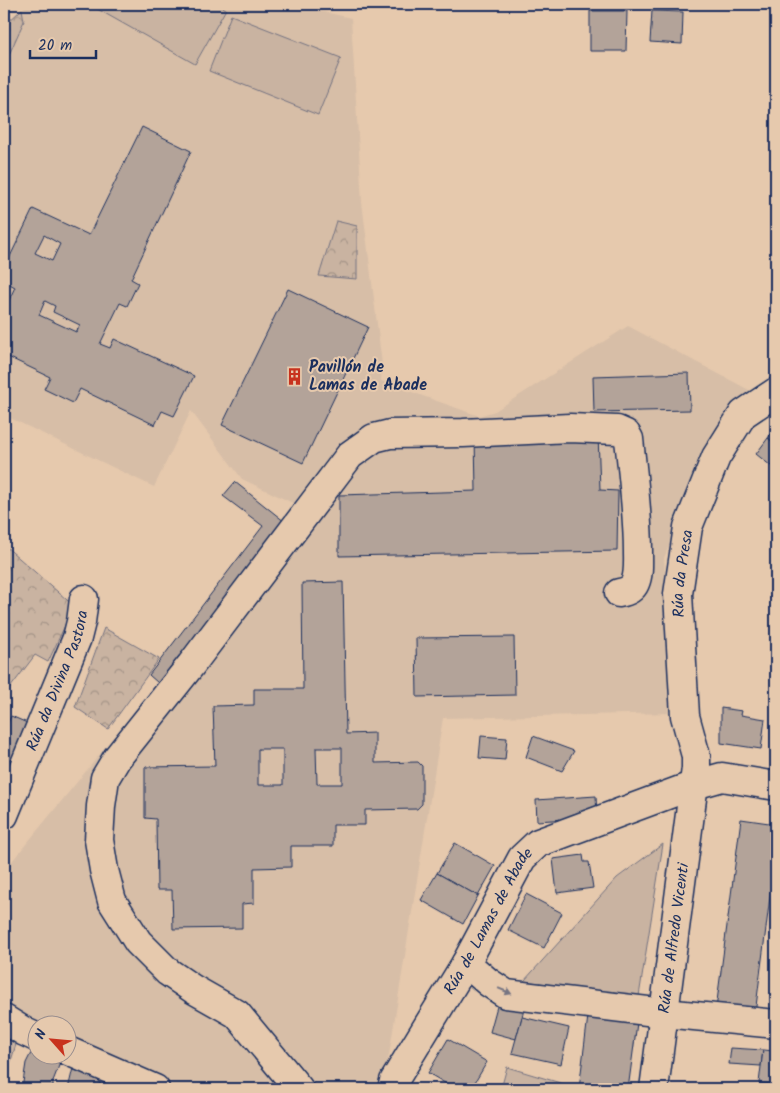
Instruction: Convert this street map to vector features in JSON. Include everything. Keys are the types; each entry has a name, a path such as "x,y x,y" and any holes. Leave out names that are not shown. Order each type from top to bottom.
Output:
{"street":[{"name":"Rúa da Presa","path":"694,785 696,756 685,716 678,594 688,527 716,457 743,414 776,392"},
{"path":"299,1089 236,1014 168,972 138,942 112,901 99,840 105,778 117,758 191,665 350,455 374,438 390,434 570,428 617,430 626,434 629,440 635,499 638,570 635,584 629,591 619,593"},
{"name":"Rúa da Divina Pastora","path":"4,815 77,638 84,599"},
{"name":"Rúa de Lamas de Abade","path":"392,1089 394,1081 466,963 522,858 538,843 694,785 722,777 776,786"},
{"name":"Rúa de Alfredo Vicenti","path":"654,1089 694,785"},
{"path":"466,963 488,982 506,994 776,1024"},
{"path":"4,1019 28,1034"},
{"path":"78,1058 108,1079 155,1089"}],"shaded area":[{"path":"29,4 293,4 351,18 362,202 382,364 381,381 479,416 495,411 628,326 751,391 698,476 664,558 674,713 443,718 389,1055 379,1089 180,1089 78,1047 78,1016 28,1016 28,1018 4,1002 4,871 147,697 297,505 242,479 191,411 154,487 4,415 4,66 24,21 22,9"}],"green space":[{"path":"93,4 217,4 226,9 195,64 92,6"},
{"path":"22,9 24,21 4,66 4,26"},
{"path":"231,15 341,58 318,115 209,71"},
{"path":"336,221 357,226 357,279 319,276"},
{"path":"4,545 74,606 48,662 35,655 4,696"},
{"path":"104,628 159,659 108,729 75,707"},
{"path":"663,844 639,996 524,981 617,878"},
{"path":"776,972 776,1016 771,1016"},
{"path":"4,1034 17,1041 7,1074 7,1089 4,1089"},
{"path":"507,1067 567,1085 567,1089 501,1089"}],"building":[{"path":"590,11 627,11 626,51 590,51"},
{"path":"652,11 683,12 682,44 650,42"},
{"path":"142,127 191,151 131,279 138,283 127,306 120,303 100,344 110,348 114,339 194,376 174,416 162,411 155,425 80,389 73,403 44,389 50,377 4,355 4,344 7,338 4,336 4,311 15,287 4,281 4,269 33,209 89,235","holes":["44,235 60,244 52,261 35,253","45,301 55,306 53,312 80,325 76,332 39,315"]},
{"name":"Pavillón de Lamas de Abade","path":"288,289 368,327 303,463 222,425"},
{"path":"689,373 690,410 594,412 593,376"},
{"path":"776,427 776,445 768,438"},
{"path":"598,434 600,490 618,491 617,551 339,556 339,495 476,491 475,437"},
{"path":"768,438 776,445 776,470 756,454"},
{"path":"235,482 285,522 158,683 149,675 263,526 223,496"},
{"path":"343,582 346,734 375,733 375,763 418,762 422,766 422,804 417,809 365,810 365,825 333,825 333,846 291,846 291,867 254,868 254,903 242,904 242,928 173,929 172,890 157,890 156,819 145,818 145,767 215,766 213,706 254,705 254,689 303,689 302,583","holes":["316,748 342,748 342,784 317,784","258,749 283,749 283,785 258,785"]},
{"path":"514,637 515,695 417,697 416,638"},
{"path":"721,708 742,711 741,715 765,719 761,749 721,743"},
{"path":"11,716 32,725 4,788 4,731"},
{"path":"481,736 507,738 505,760 479,758"},
{"path":"533,736 574,751 562,771 526,757"},
{"path":"596,796 597,817 537,821 536,800"},
{"path":"741,819 776,824 776,850 755,1014 716,1009"},
{"path":"455,843 495,866 478,896 437,873"},
{"path":"583,855 584,862 589,862 593,888 557,893 553,859"},
{"path":"437,873 478,896 463,924 421,900"},
{"path":"526,894 562,913 544,948 508,930"},
{"path":"499,999 525,1006 516,1039 490,1032"},
{"path":"588,1016 637,1023 628,1089 579,1089"},
{"path":"522,1017 569,1028 561,1064 512,1053"},
{"path":"448,1039 487,1062 471,1089 455,1089 428,1073"},
{"path":"731,1048 763,1050 761,1066 729,1064"},
{"path":"763,1050 776,1051 776,1084 759,1083"},
{"path":"28,1059 28,1066 59,1066 53,1081 53,1089 22,1089"},
{"path":"73,1068 100,1081 100,1089 68,1089"}],"place":[{"name":"Pavillón de Lamas de Abade","path":"295,376"}]}
